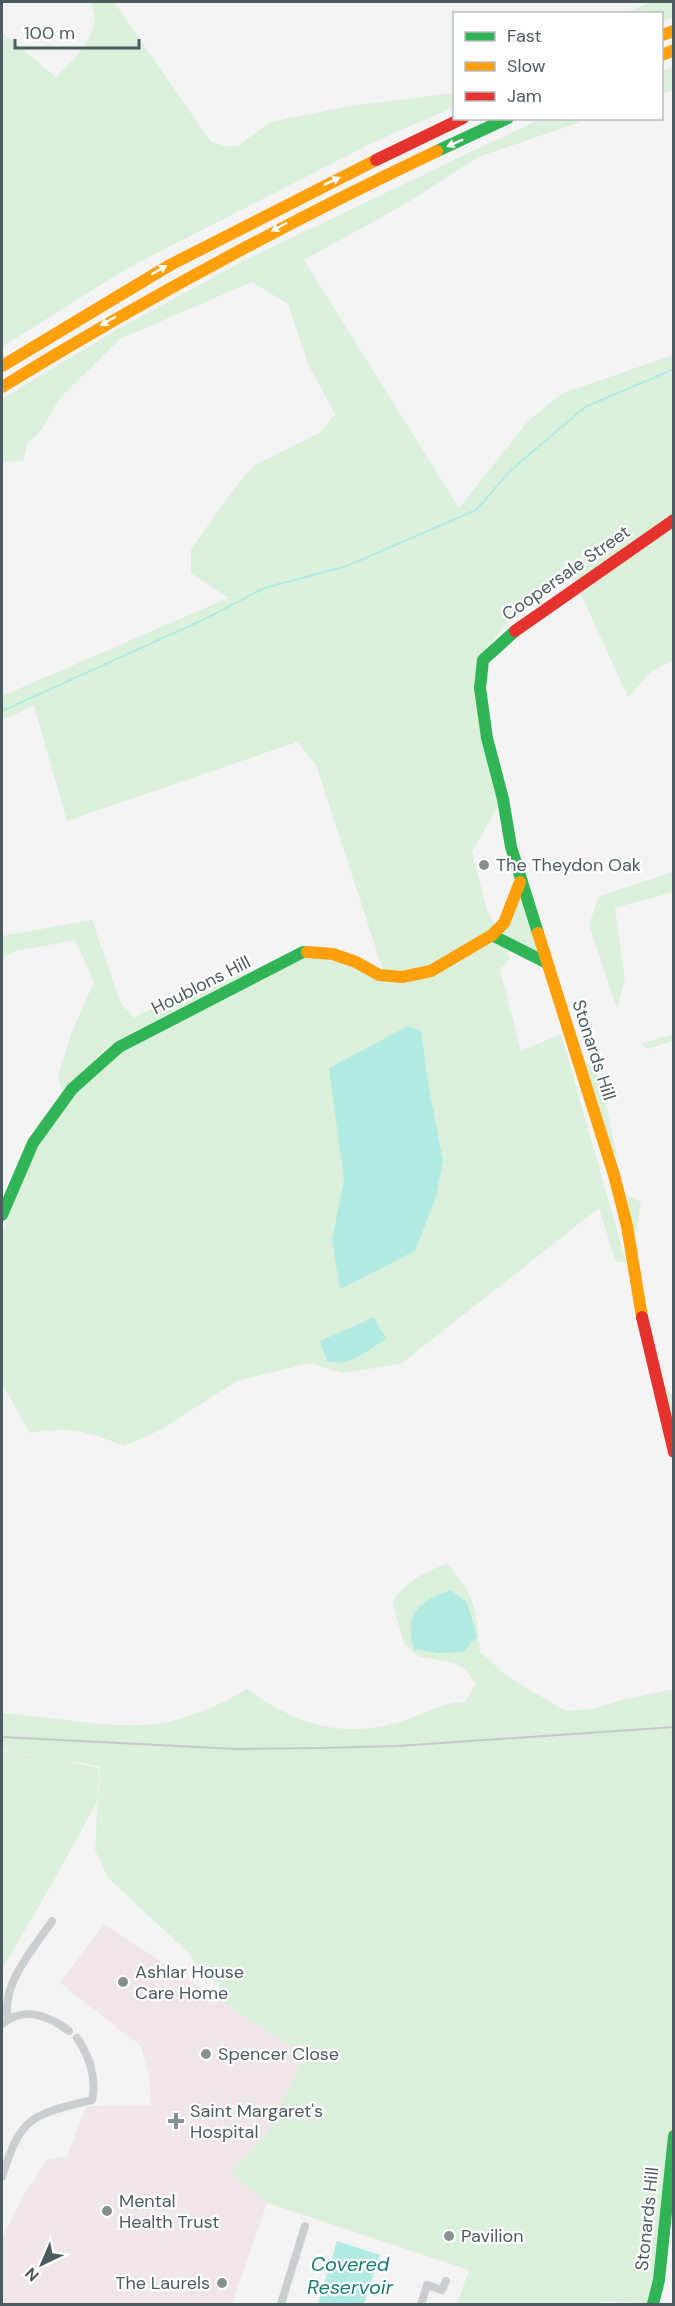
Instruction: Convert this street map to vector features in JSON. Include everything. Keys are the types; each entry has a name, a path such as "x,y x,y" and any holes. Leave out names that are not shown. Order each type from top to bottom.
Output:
{"main road":[{"path":"2,366 76,317 176,261 276,208 459,120"},
{"path":"2,387 95,328 289,222 504,120"},
{"name":"Coopersale Street","path":"483,660 508,636 547,607 674,520"},
{"name":"Stonards Hill","path":"483,660 480,688 488,738 520,882 545,962 565,1015 614,1175 627,1226 644,1330 674,1452"},
{"name":"Houblons Hill","path":"2,1215 33,1143 72,1089 119,1047 303,952 333,954 356,962 379,975 402,977 431,971 492,935 504,923 520,882"},
{"path":"492,935 545,962"},
{"name":"Stonards Hill","path":"653,2304 659,2280 669,2209 674,2136"}],"street":[{"path":"52,1921 10,1987 5,2004 5,2021 31,2012 43,2015 69,2031"},
{"path":"2,2177 12,2145 26,2123 59,2108 92,2100 94,2086 91,2070 86,2051 77,2038"},
{"path":"281,2304 304,2226"},
{"path":"421,2304 427,2285 442,2290 446,2281"}],"shaded area":[{"name":"Saint Margaret's Hospital","path":"104,1924 305,2056 265,2137 231,2173 267,2203 232,2304 2,2304 2,2239 23,2196 47,2160 67,2156 86,2106 151,2105 149,2076 141,2046 60,1983"}],"green space":[{"path":"90,2 114,2 211,142 225,146 238,146 270,122 351,106 453,93 453,107 374,142 126,269 2,347 2,32 56,77 86,43 94,23 94,12"},
{"path":"652,2 673,2 673,17 663,22 663,12 627,12"},
{"path":"673,67 673,90 663,94 663,71"},
{"path":"538,120 587,120 478,157 407,203 304,260 459,508 528,421 563,393 673,355 673,660 651,672 628,697 567,564 517,612 475,667 501,801 472,852 487,910 510,958 500,969 521,1051 561,1034 626,1262 616,1262 599,1208 401,1364 342,1373 310,1363 237,1381 160,1430 124,1446 78,1431 56,1430 30,1433 2,1384 2,1233 33,1154 68,1095 105,1060 301,957 319,956 383,970 316,765 297,742 67,821 34,706 2,720 2,696 228,598 191,573 191,549 236,486 255,465 321,432 335,414 309,366 288,304 252,282 120,339 59,399 43,428 27,444 23,461 2,462 2,399 118,329 245,260"},
{"path":"673,872 673,892 615,908 625,980 617,1008 589,925 599,896"},
{"path":"520,893 539,956 504,933"},
{"path":"92,920 120,1002 134,1018 159,1004 250,972 120,1039 106,1048 62,1091 58,1076 71,1034 94,982 75,940 16,951 2,958 2,936"},
{"path":"673,1034 673,1041 648,1049 640,1044"},
{"path":"593,1061 604,1095 618,1162 604,1132 583,1065"},
{"path":"624,1194 641,1202 634,1245"},
{"path":"659,1381 673,1396 673,1436"},
{"path":"447,1564 464,1585 473,1604 480,1652 507,1676 565,1711 593,1709 673,1689 674,2134 652,2304 605,2301 594,2304 457,2304 469,2270 267,2203 230,2173 265,2136 305,2056 222,2002 219,1983 204,1978 190,1954 108,1878 95,1850 100,1766 55,1759 99,1768 97,1802 2,1969 2,1751 39,1756 2,1750 2,1713 105,1724 145,1725 195,1714 247,1689 266,1702 304,1720 343,1729 364,1729 385,1726 442,1706 465,1702 476,1684 466,1670 455,1663 417,1656 404,1643 392,1602 416,1578"}],"water":[{"path":"408,1026 421,1031 429,1089 443,1160 436,1197 415,1251 340,1289 332,1240 344,1180 329,1068"},
{"path":"374,1317 386,1339 351,1360 335,1363 327,1361 320,1341"},
{"path":"450,1590 467,1602 477,1637 463,1652 438,1653 414,1649 411,1626 416,1610 430,1599"},
{"name":"Covered Reservoir","path":"337,2241 380,2255 364,2304 318,2304"}],"waterway":[{"path":"2,711 205,619 264,588 347,566 476,510 510,471 585,407 674,369"}],"railway":[{"path":"2,1737 236,1749 320,1748 397,1746 674,1727"}],"traffic: fast":[{"path":"437,151 504,120"},
{"path":"515,631 483,660 480,688 487,738 503,799 511,847 538,933"},
{"path":"492,935 545,962"},
{"path":"2,1215 33,1143 72,1089 119,1047 303,952 307,952"},
{"path":"653,2304 659,2280 674,2136"}],"traffic: slow":[{"path":"663,35 674,31"},
{"path":"663,55 674,50"},
{"path":"2,387 108,323 216,263 437,151"},
{"path":"2,366 170,265 376,160"},
{"path":"307,952 333,954 356,962 379,975 402,977 431,971 492,935 504,923 520,882"},
{"path":"538,933 614,1175 627,1226 642,1317"}],"traffic: jam":[{"path":"376,160 459,120"},
{"path":"515,631 674,520"},
{"path":"642,1317 674,1452"}],"place":[{"name":"The Theydon Oak","path":"484,865"},
{"name":"Ashlar House Care Home","path":"123,1982"},
{"name":"Spencer Close","path":"206,2054"},
{"name":"Saint Margaret's Hospital","path":"176,2121"},
{"name":"Mental Health Trust","path":"107,2211"},
{"name":"Pavilion","path":"449,2236"},
{"name":"The Laurels","path":"222,2283"}]}
